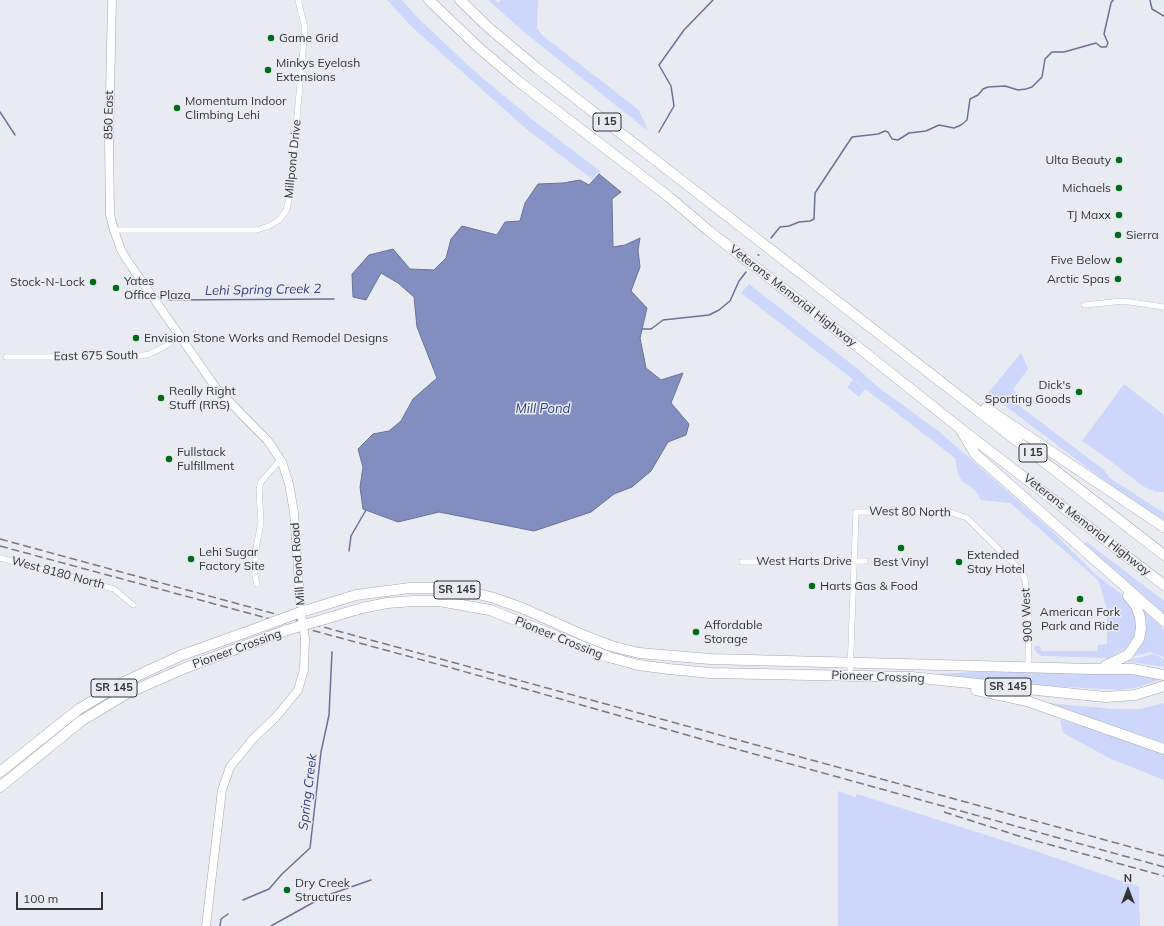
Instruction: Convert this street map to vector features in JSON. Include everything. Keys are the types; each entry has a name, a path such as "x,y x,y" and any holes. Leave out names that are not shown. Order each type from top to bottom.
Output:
{"highway":[{"name":"Veterans Memorial Highway","path":"430,0 478,47 518,81 669,197 709,231 961,429 1164,585"},
{"name":"Veterans Memorial Highway","path":"460,0 489,28 538,69 1164,555"},
{"path":"901,351 1164,527"},
{"path":"961,429 975,454 1164,621"},
{"path":"1073,541 1082,555 1133,602 1141,622 1137,643 1128,655 1113,664 1092,669"},
{"name":"Pioneer Crossing","path":"0,772 79,709 124,682 182,655 338,600 410,588 440,588 470,592 494,598 522,608 596,640 639,653 710,659 1133,669 1164,675"},
{"name":"Pioneer Crossing","path":"0,787 81,721 126,694 185,668 303,625 342,613 387,603 413,600 439,601 490,610 609,658 638,665 710,673 850,675 948,680 1105,697 1130,696 1164,686"},
{"path":"850,675 873,682 947,686 1005,695 1164,749"}],"main road":[{"name":"850 East","path":"112,0 109,141 110,215 114,230"},
{"name":"Mill Pond Road","path":"114,230 127,260 216,388 268,441 280,460 289,484 294,512 299,596 305,639 304,670 298,690 276,717 253,739 230,767 222,790 206,926"}],"street":[{"name":"Millpond Drive","path":"114,230 257,230 269,226 279,220 286,211 290,196 305,28 298,0"},
{"path":"1084,305 1122,301 1164,307"},
{"name":"East 675 South","path":"6,357 136,357 149,354 162,348 180,336"},
{"path":"257,584 255,554 261,522 259,488 261,482 280,460"},
{"name":"West 80 North","path":"854,560 856,512 950,512 963,516"},
{"name":"900 West","path":"963,516 1011,560 1019,569 1024,579 1029,618 1028,667"},
{"name":"West 8180 North","path":"0,558 114,588 133,605"},
{"path":"850,675 854,560"},
{"name":"West Harts Drive","path":"742,562 865,561"}],"shaded area":[{"path":"387,0 402,0 420,20 473,70 533,120 600,171 592,179 525,128 412,27"},
{"path":"488,0 495,0 498,3 501,0 538,0 537,28 542,35 639,110 648,131 524,32"},
{"path":"749,284 859,370 878,387 941,433 1049,528 1095,574 1125,597 1135,611 1137,627 1132,644 1126,651 1123,650 1109,658 1041,656 1037,653 1034,649 1035,646 1040,646 1041,651 1097,651 1098,645 1107,644 1107,609 1098,580 1010,503 981,500 975,490 962,481 958,474 955,458 741,293"},
{"path":"1021,353 1028,369 1013,389 1016,392 1012,399 1013,401 1104,470 1110,478 1164,513 1164,520 1118,491 988,393"},
{"path":"853,380 865,389 859,397 847,387"},
{"path":"1124,384 1164,415 1164,492 1157,492 1144,487 1082,441"},
{"path":"1087,542 1164,601 1164,614 1085,544"},
{"path":"1141,608 1164,629 1164,657 1150,652 1131,657"},
{"path":"1154,654 1164,659 1164,667 1124,661"},
{"path":"1010,670 1136,674 1163,679 1134,688 1118,690 1018,684 935,674"},
{"path":"1048,703 1115,709 1140,709 1164,703 1164,743"},
{"path":"1060,720 1067,721 1164,754 1164,780 1111,759 1063,733"},
{"path":"838,791 855,797 857,794 1036,851 1139,887 1140,926 838,926"}],"water":[{"name":"Mill Pond","path":"599,174 621,192 612,199 613,247 625,245 640,238 638,250 640,267 631,291 647,308 640,338 646,368 661,380 683,373 671,403 689,424 686,435 668,442 651,471 632,487 614,494 591,512 534,531 439,512 398,522 363,509 360,487 363,467 358,449 373,434 389,431 401,421 413,399 437,378 417,327 414,297 398,283 381,273 366,300 353,297 352,274 369,255 393,249 410,269 434,270 446,258 451,239 462,226 497,235 505,222 520,221 525,203 538,184 563,183 580,180 589,185"}],"waterway":[{"path":"659,132 674,106 671,86 659,65 684,30 713,0"},
{"path":"771,238 780,227 814,219 815,193 852,137 878,134 885,131 888,132 892,139 898,140 909,133 926,131 939,125 954,128 961,125 967,120 970,99 978,95 983,89 988,87 1005,86 1018,90 1032,87 1042,77 1045,59 1052,52 1064,52 1096,43 1101,47 1106,47 1108,43 1104,34 1113,0"},
{"path":"1150,0 1152,9 1164,16"},
{"path":"0,112 15,135"},
{"path":"642,329 651,329 663,320 709,315 719,310 730,301 739,281 746,272"},
{"name":"Lehi Spring Creek 2","path":"168,300 334,299"},
{"name":"Spring Creek","path":"349,551 351,536 366,510"},
{"name":"Spring Creek","path":"243,900 269,889 282,874 310,848 321,752 329,715 332,652"},
{"path":"271,926 325,896 371,880"},
{"name":"Spring Creek","path":"220,926 221,919 228,914"}],"railway":[{"path":"0,539 1164,856"},
{"path":"0,546 448,667 736,749 1164,867"},
{"path":"944,812 1022,837 1164,876"}],"place":[{"name":"Game Grid","path":"271,38"},
{"name":"Minkys Eyelash Extensions","path":"268,70"},
{"name":"Momentum Indoor Climbing Lehi","path":"177,108"},
{"name":"Ulta Beauty","path":"1119,160"},
{"name":"Michaels","path":"1119,188"},
{"name":"TJ Maxx","path":"1119,215"},
{"name":"Sierra","path":"1118,235"},
{"name":"Five Below","path":"1119,260"},
{"name":"Arctic Spas","path":"1118,279"},
{"name":"Stock-N-Lock","path":"93,282"},
{"name":"Yates Office Plaza","path":"116,288"},
{"name":"Envision Stone Works and Remodel Designs","path":"136,338"},
{"name":"Dick's Sporting Goods","path":"1079,392"},
{"name":"Really Right Stuff (RRS)","path":"161,398"},
{"name":"Fullstack Fulfillment","path":"169,459"},
{"name":"Best Vinyl","path":"901,548"},
{"name":"Lehi Sugar Factory Site","path":"191,559"},
{"name":"Extended Stay Hotel","path":"959,562"},
{"name":"Harts Gas & Food","path":"812,586"},
{"name":"American Fork Park and Ride","path":"1080,599"},
{"name":"Affordable Storage","path":"696,632"},
{"name":"Dry Creek Structures","path":"287,890"}]}
